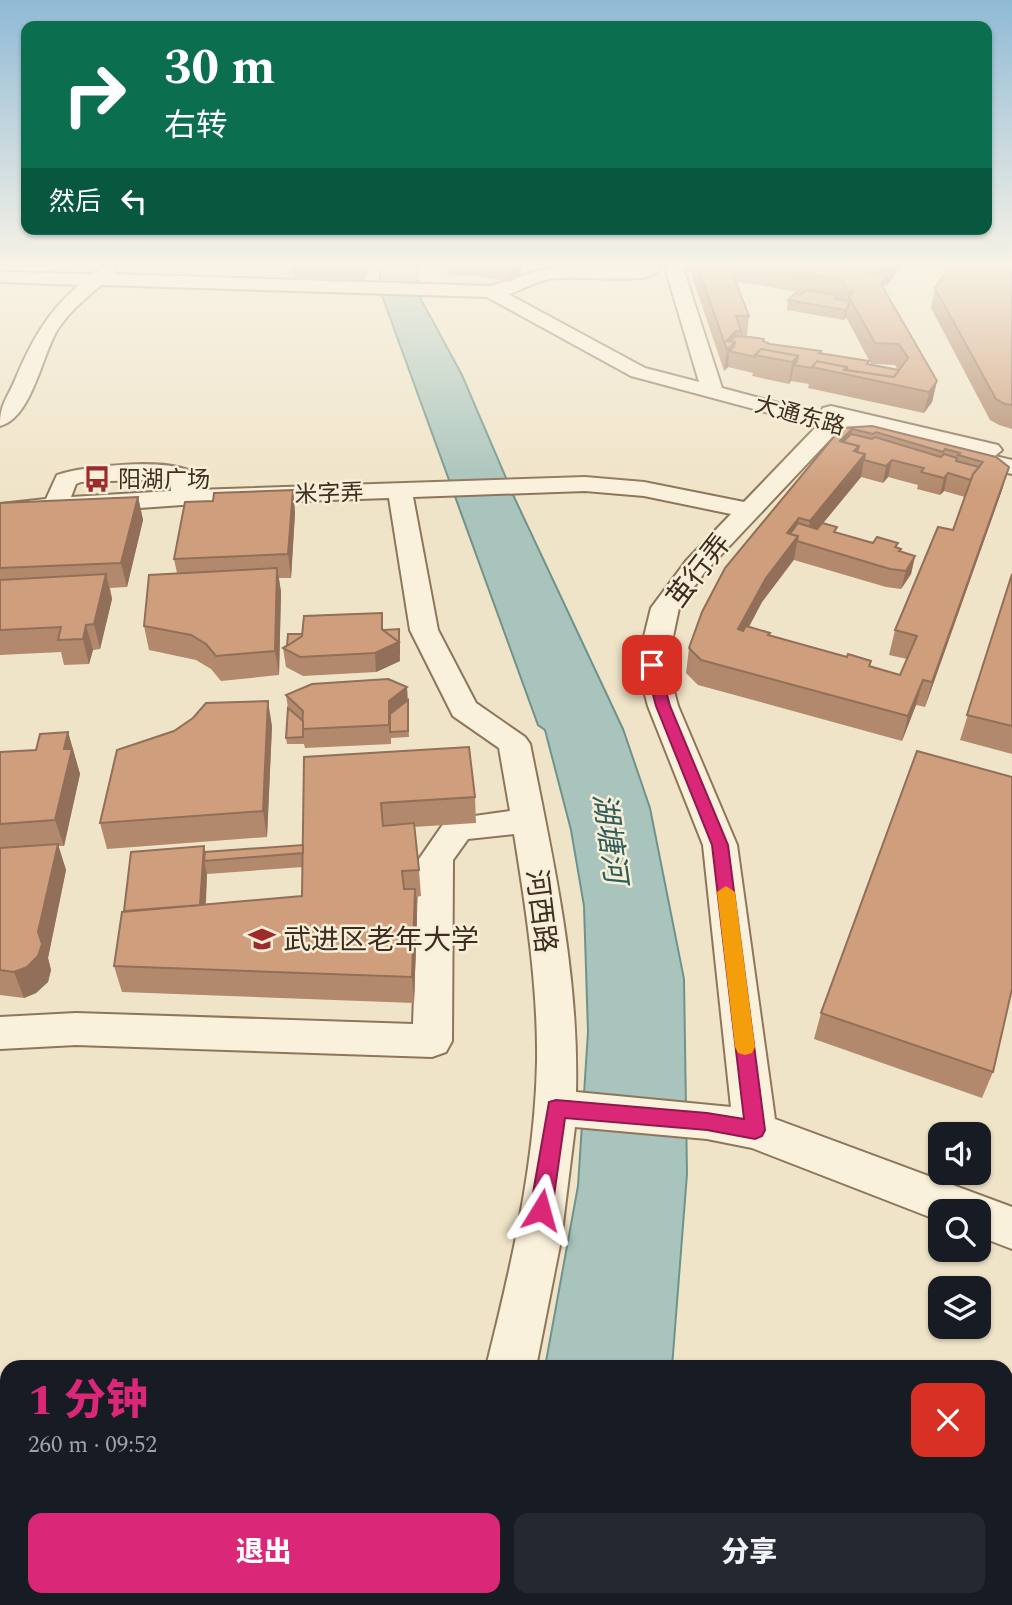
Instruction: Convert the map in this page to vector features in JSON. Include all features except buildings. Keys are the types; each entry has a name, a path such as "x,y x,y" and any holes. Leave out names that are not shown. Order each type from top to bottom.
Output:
{"street":[{"path":"0,419 17,401 42,340"},
{"name":"大通东路","path":"579,340 638,372 712,390 722,395 1012,455"},
{"path":"696,340 712,390"},
{"name":"大通东路","path":"837,419 1012,467"},
{"name":"茧行弄","path":"755,1130 720,845 663,706 652,665 665,608 695,566 837,419"},
{"name":"米字弄","path":"0,511 59,497 183,491 400,491 585,484 644,489 748,510"},
{"name":"河西路","path":"400,491 424,630 464,709 514,744 540,880 567,1109 513,1360"},
{"path":"0,1033 76,1029 432,1041 436,859 458,828 528,821"},
{"path":"567,1109 707,1121 755,1130 936,1199"},
{"path":"991,1220 1012,1228"}],"water":[{"name":"湖塘河","path":"398,340 443,340 462,375 515,499 623,729 650,808 684,979 687,1174 673,1360 546,1360 578,1186 588,1032 584,906 571,830 545,730 538,725"}],"slow traffic":[{"path":"726,892 745,1047"}],"place":[{"name":"阳湖广场","path":"97,479"},
{"name":"武进区老年大学","path":"262,939"}],"route":[{"path":"541,1210 556,1108 707,1121 755,1130 720,845 663,706 652,665"}]}
